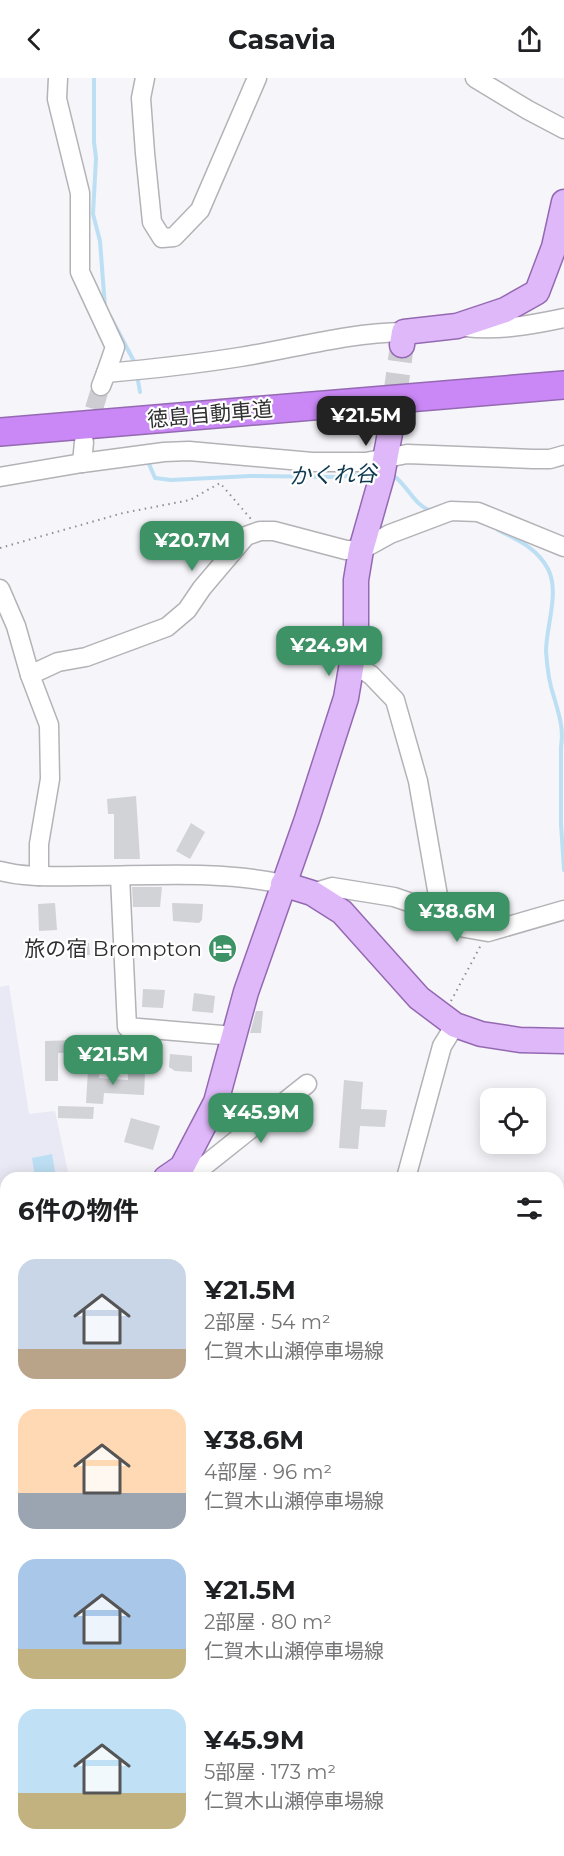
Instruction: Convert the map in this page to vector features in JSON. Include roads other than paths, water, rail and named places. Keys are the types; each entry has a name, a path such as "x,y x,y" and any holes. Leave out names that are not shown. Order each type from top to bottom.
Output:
{"highway":[{"name":"徳島自動車道","path":"0,415 564,378"},
{"name":"徳島自動車道","path":"0,432 564,385"}],"main road":[{"path":"403,338 457,326 505,310 537,292 554,247 564,202"},
{"path":"188,1172 216,1102 246,992 307,819 346,698 356,639 356,579 361,550 384,468 390,433"},
{"path":"283,884 312,893 342,912 419,998 449,1021 481,1034 520,1040 564,1041"}],"street":[{"path":"58,78 57,99 80,193 80,272 115,347 104,379 136,370 241,357 360,334 403,338"},
{"path":"145,78 141,98 152,222 162,238 174,237 200,210 257,78"},
{"path":"475,78 564,129"},
{"path":"457,326 478,328 525,326 564,318"},
{"path":"82,463 84,442"},
{"path":"0,477 82,463 189,451 312,462 366,462 384,468 407,454 550,459 564,455"},
{"path":"30,675 58,662 86,657 167,627 187,610 202,588 246,536 260,531 274,531 346,550 361,550 390,534 443,514 478,512 564,547"},
{"path":"0,589 16,626 30,675 49,725 50,779 39,844 39,876"},
{"path":"353,664 371,675 395,700 418,781 441,913"},
{"path":"2,873 39,876 214,876 260,879 283,884"},
{"path":"120,876 127,1027 234,1036"},
{"path":"312,893 332,887 394,897 441,913 465,928 488,932 564,910"},
{"path":"408,1172 449,1021"},
{"path":"191,1172 307,1084"}],"water":[{"path":"52,1154 55,1172 34,1172 32,1158"}],"waterway":[{"name":"かくれ谷","path":"94,78 96,158 93,214 100,241 105,307"},
{"name":"かくれ谷","path":"110,316 136,365"},
{"name":"かくれ谷","path":"137,375 140,392"},
{"name":"かくれ谷","path":"149,464 155,478 171,480 250,476 336,477 375,473"},
{"name":"かくれ谷","path":"391,474 419,504 431,511"},
{"name":"かくれ谷","path":"498,530 520,541 538,555 548,569 553,588 546,651 562,734 561,824 564,870"}],"tunnel":[{"path":"390,433 402,345"},
{"path":"86,435 101,386"}],"place":[{"name":"旅の宿 Brompton","path":"223,948"}]}
